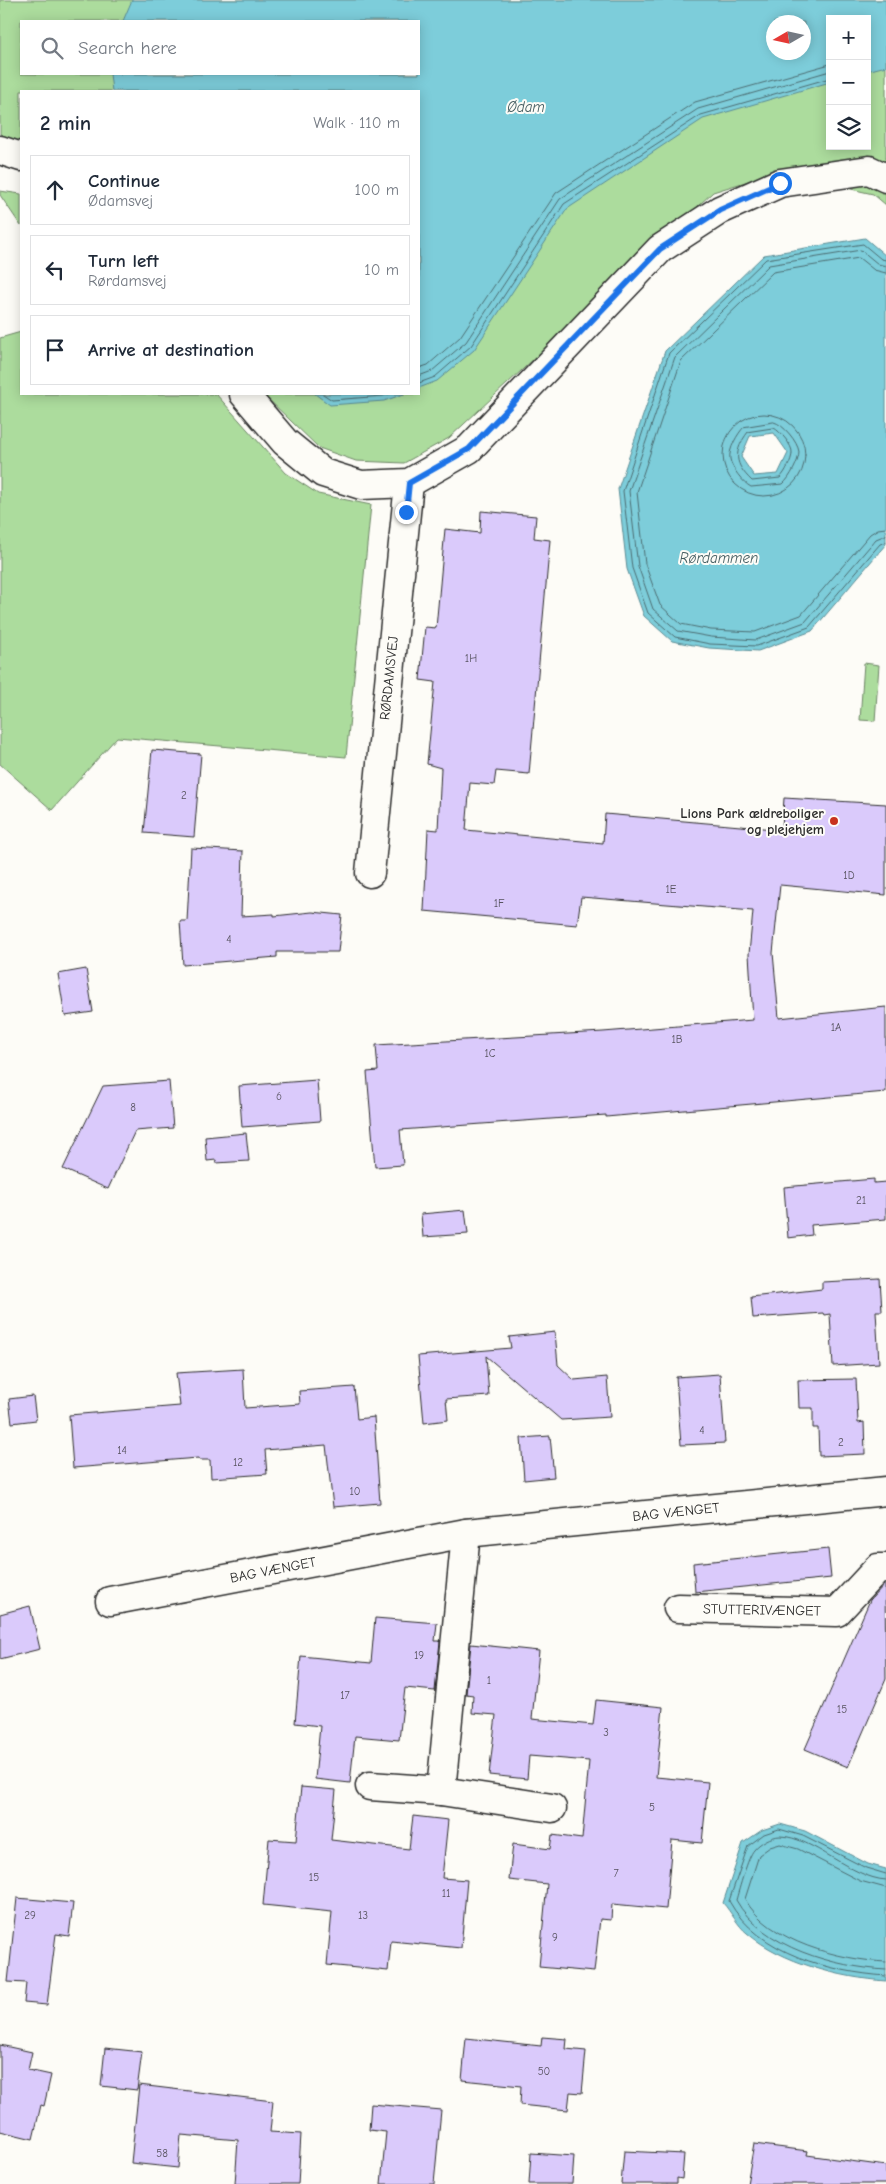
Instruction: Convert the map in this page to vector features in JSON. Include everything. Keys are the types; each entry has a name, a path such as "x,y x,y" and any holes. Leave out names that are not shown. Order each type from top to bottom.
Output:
{"street":[{"path":"0,150 20,157"},
{"path":"245,395 285,442 323,473 361,485 409,483 469,449 660,249 720,210 780,183 869,170 886,178"},
{"name":"RØRDAMSVEJ","path":"370,873 409,483"},
{"name":"BAG VÆNGET","path":"110,1601 466,1533 886,1491"},
{"path":"440,1791 466,1533"},
{"name":"STUTTERIVÆNGET","path":"678,1608 837,1612 878,1568 886,1568"},
{"path":"370,1786 440,1791 552,1808"}],"green space":[{"name":"Ødam","path":"0,0 886,0 886,205 873,194 829,184 768,175 713,192 449,438 404,463 356,461 319,448 264,395 420,395 420,90 20,90 20,144 0,134"},
{"path":"0,191 20,194 20,225 0,195"},
{"path":"20,332 20,395 217,395 286,473 318,494 371,505 346,757 117,737 52,810 0,764 0,338"},
{"path":"864,663 879,665 875,721 860,720"}],"water":[{"name":"Ødam","path":"132,0 886,0 886,66 871,70 871,15 826,15 826,83 703,119 567,209 474,350 437,381 420,388 420,90 112,90 110,75 420,75 420,20 123,20"},
{"name":"Rørdammen","path":"865,238 886,256 886,544 812,631 758,651 709,648 672,641 644,616 627,569 618,489 665,351 764,255","holes":["774,433 788,453 778,474 754,476 741,457 750,436"]},
{"path":"316,395 401,395 384,401 330,405"},
{"path":"780,1824 805,1831 868,1864 886,1869 886,1981 831,1972 794,1961 777,1953 761,1944 744,1930 723,1903 743,1843 762,1830"}],"building":[{"name":"Lions Park ældreboliger og plejehjem","path":"481,511 536,516 534,538 550,540 529,774 496,771 494,785 470,783 466,830 603,843 605,814 774,829 782,828 784,798 886,804 886,895 780,885 773,953 779,1018 886,1007 886,1092 606,1117 606,1115 400,1130 403,1165 375,1167 367,1072 378,1071 376,1045 603,1032 753,1020 749,954 753,911 581,897 577,925 424,911 428,829 438,830 441,768 427,764 435,682 420,680 425,627 436,628 445,529 480,533"},
{"path":"152,750 201,754 194,837 144,833"},
{"path":"191,848 243,851 241,916 274,914 274,916 312,912 342,915 338,952 277,952 277,957 183,965 180,921 187,921"},
{"path":"86,969 93,1012 65,1016 58,974"},
{"path":"317,1080 320,1121 242,1127 239,1086"},
{"path":"169,1081 173,1128 135,1131 108,1189 63,1169 103,1086"},
{"path":"246,1133 249,1161 216,1163 216,1160 207,1161 205,1137"},
{"path":"874,1179 874,1183 886,1182 886,1219 811,1225 812,1235 788,1238 784,1187"},
{"path":"465,1210 468,1234 423,1237 421,1214"},
{"path":"880,1279 882,1311 876,1311 879,1363 833,1366 830,1314 753,1318 751,1297 822,1289 822,1282"},
{"path":"555,1332 558,1365 574,1380 607,1377 610,1417 561,1420 486,1356 489,1396 446,1399 448,1420 424,1423 418,1356 511,1348 509,1337"},
{"path":"243,1369 245,1408 300,1404 299,1391 354,1387 357,1419 374,1417 380,1503 333,1507 326,1445 265,1450 267,1474 211,1478 210,1460 199,1460 198,1458 73,1468 69,1415 180,1406 176,1373"},
{"path":"720,1374 725,1443 681,1445 676,1377"},
{"path":"856,1379 858,1423 864,1422 865,1454 819,1456 818,1428 813,1428 813,1408 799,1408 798,1380"},
{"path":"33,1396 36,1420 12,1423 9,1399"},
{"path":"550,1436 554,1477 524,1480 521,1438"},
{"path":"828,1549 831,1578 695,1592 693,1563"},
{"path":"885,1584 886,1679 848,1767 805,1749 870,1600"},
{"path":"30,1606 40,1649 0,1659 0,1614"},
{"path":"375,1618 437,1623 435,1641 440,1641 435,1691 405,1688 399,1740 355,1736 350,1783 315,1779 320,1726 295,1723 301,1656 371,1663"},
{"path":"471,1644 539,1651 532,1719 593,1725 596,1700 663,1707 656,1777 708,1782 702,1843 672,1840 666,1909 612,1904 611,1920 600,1919 594,1972 539,1967 547,1884 509,1880 513,1844 550,1849 552,1835 582,1839 589,1761 529,1756 527,1779 489,1775 496,1715 472,1713 473,1695 466,1694"},
{"path":"301,1787 336,1790 331,1840 409,1849 413,1816 448,1820 442,1878 467,1880 461,1948 391,1941 388,1971 327,1965 332,1912 263,1905 269,1839 296,1841"},
{"path":"17,1898 73,1903 69,1936 56,1934 47,2005 24,2003 26,1983 8,1982"},
{"path":"542,2037 567,2039 566,2049 586,2051 582,2093 570,2092 568,2110 520,2105 521,2086 462,2080 466,2038 541,2046"},
{"path":"0,2045 32,2052 28,2070 51,2075 44,2106 41,2105 33,2139 0,2131"},
{"path":"105,2048 142,2052 137,2090 101,2086"},
{"path":"139,2085 273,2101 270,2132 301,2134 298,2184 235,2184 238,2140 181,2135 178,2168 131,2163"},
{"path":"371,2104 441,2110 434,2184 381,2184 386,2132 369,2130"},
{"path":"754,2144 808,2151 807,2155 886,2166 886,2184 747,2184"},
{"path":"624,2151 684,2154 682,2179 677,2178 677,2184 621,2184"},
{"path":"531,2153 574,2156 572,2184 529,2184"}],"place":[{"name":"Lions Park ældreboliger og plejehjem","path":"834,821"}],"route":[{"path":"406,512 409,483 469,449 660,249 720,210 780,183"}]}
